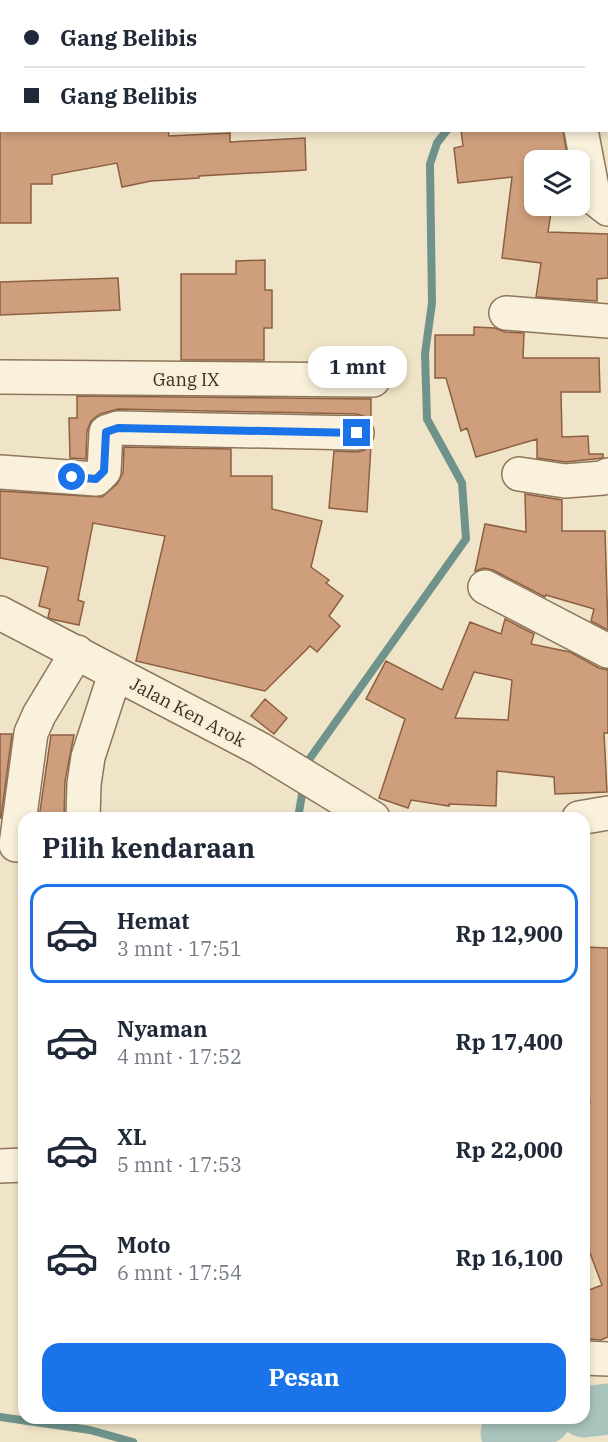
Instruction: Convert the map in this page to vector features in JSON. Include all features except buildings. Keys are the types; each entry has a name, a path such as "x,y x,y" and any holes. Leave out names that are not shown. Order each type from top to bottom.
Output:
{"street":[{"path":"581,132 594,198 608,210"},
{"path":"506,313 608,321"},
{"name":"Gang IX","path":"0,377 373,380"},
{"path":"0,472 96,479 104,471 106,432 118,428 357,433"},
{"path":"519,474 565,480 603,478 608,475"},
{"path":"485,587 608,651"},
{"name":"Jalan Ken Arok","path":"0,613 277,759 362,812"},
{"path":"20,812 31,733 39,715 77,652"},
{"path":"83,812 88,757 115,674"},
{"path":"590,816 608,813"},
{"path":"16,844 18,829"},
{"path":"0,1166 18,1164"},
{"path":"590,1358 608,1359"}],"waterway":[{"path":"307,770 308,761 466,539 462,483 427,419 425,354 432,303 430,164 437,143 445,132"},
{"path":"299,812 304,783"},
{"path":"590,1411 608,1409"},
{"path":"0,1417 18,1420"},
{"path":"48,1424 90,1430 133,1442"},
{"path":"495,1442 506,1433 506,1424"},
{"path":"506,1433 530,1424"}],"route":[{"path":"72,477 96,479 104,471 106,432 118,428 357,433"}]}
